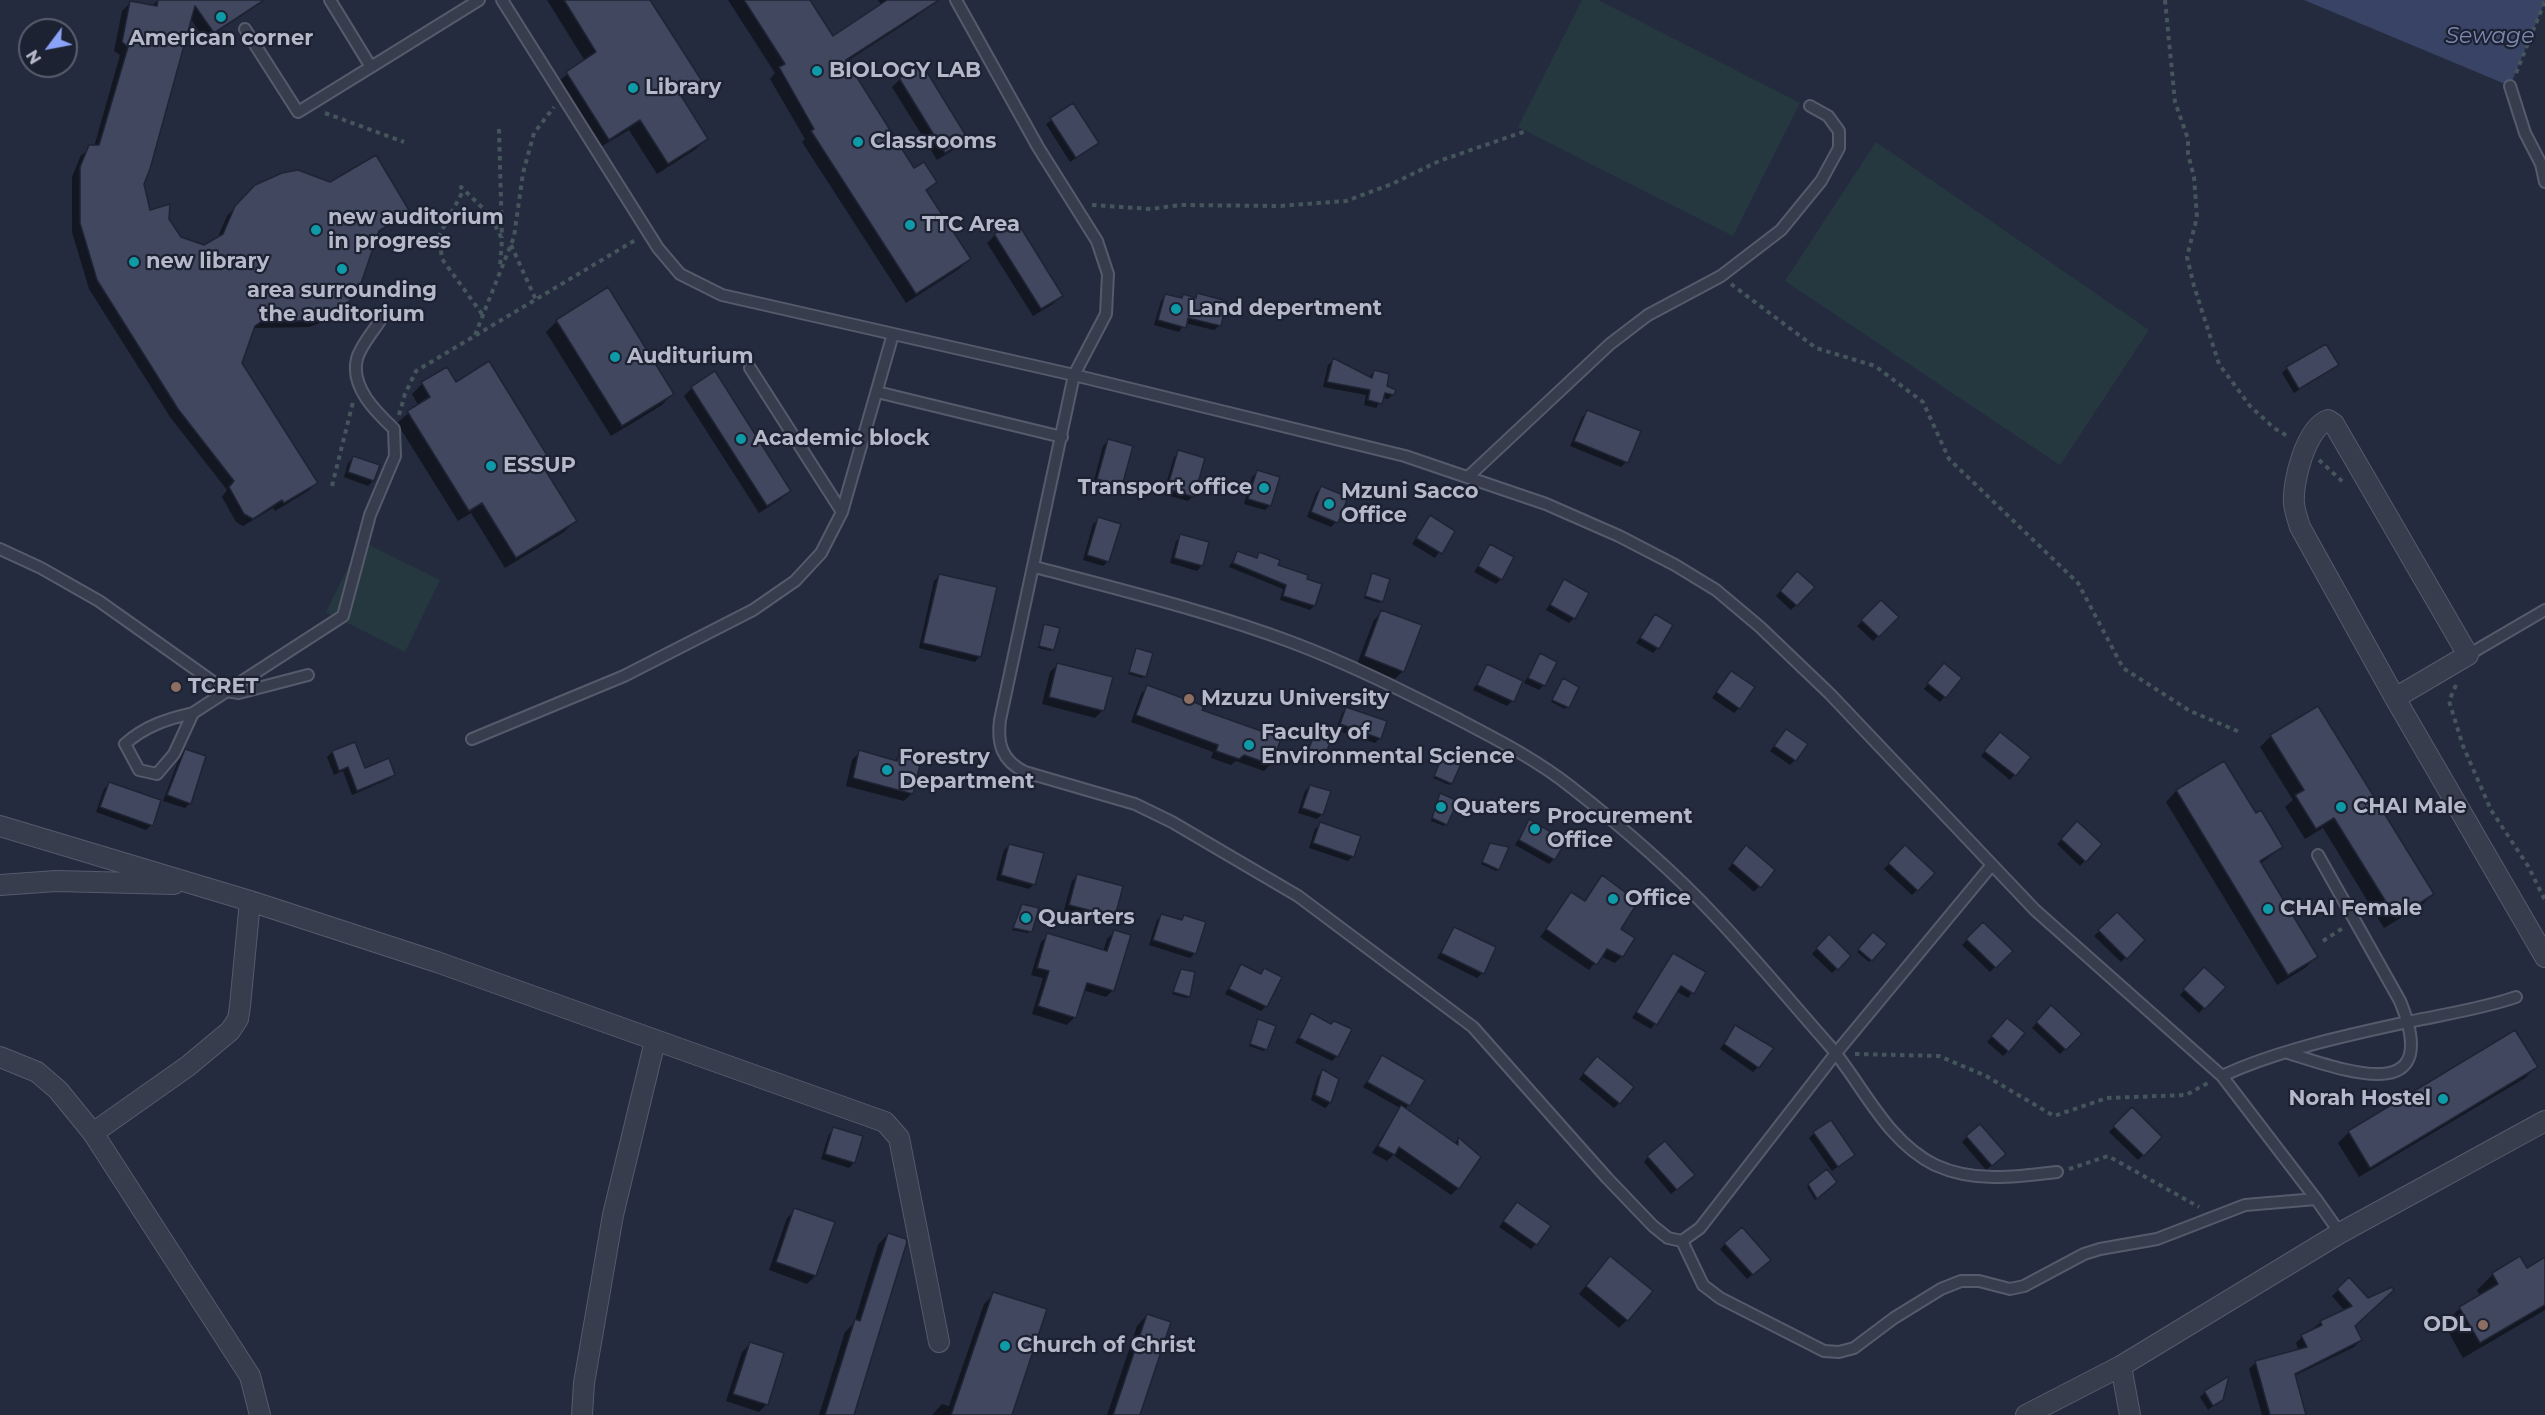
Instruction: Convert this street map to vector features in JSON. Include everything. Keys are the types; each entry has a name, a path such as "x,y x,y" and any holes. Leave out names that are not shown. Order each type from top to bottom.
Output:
{"street":[{"path":"2395,698 2468,655 2334,424 2328,420 2313,430 2294,479 2294,505 2300,527 2395,698 2545,957"},
{"path":"0,826 250,901 437,962 885,1122 899,1138 939,1342"},
{"path":"0,885 56,882 198,885"},
{"path":"93,1133 188,1066 230,1031 238,1019 240,1006 250,901"},
{"path":"582,1415 584,1383 613,1215 655,1041"},
{"path":"0,1057 37,1072 58,1090 93,1133 250,1376 260,1415"},
{"path":"2026,1415 2121,1366 2340,1233 2545,1121"},
{"path":"2121,1366 2130,1415"}],"lane":[{"path":"330,0 371,67"},
{"path":"245,29 298,112 479,0"},
{"path":"502,0 648,233 670,264 695,284 722,295 1325,435 1469,476 1619,536 1716,590 1760,627 1830,694 1992,866 2094,964 2222,1076 2316,1198 2340,1233"},
{"path":"956,0 992,68 1097,241 1108,274 1106,314 1074,375 998,737 1011,765 1024,772 1135,804 1245,864 1315,908 1473,1027 1646,1218 1668,1238 1683,1241 1700,1228 1836,1053 1992,866"},
{"path":"2510,86 2525,133 2541,164 2545,182"},
{"path":"1469,476 1610,344 1648,315 1721,276 1780,230 1821,181 1839,148 1839,131 1828,116 1810,106"},
{"path":"193,713 174,754 157,774 139,770 125,744 138,732 167,719 193,713 343,616 370,515 395,456 394,429 373,408 357,383 357,360 381,319"},
{"path":"472,739 624,676 753,610 795,581 821,553 842,512 893,334"},
{"path":"750,368 842,512"},
{"path":"877,392 1062,437"},
{"path":"0,549 42,568 99,600 226,691 238,693 308,675"},
{"path":"1035,567 1193,609 1292,642 1398,688 1502,742 1569,785 1652,856 1713,913 1836,1053 1864,1095 1900,1139 1934,1164 1968,1176 2003,1179 2057,1173"},
{"path":"2468,655 2545,610"},
{"path":"2288,1053 2352,1072 2390,1074 2403,1068 2413,1049 2408,1022 2356,920 2318,855"},
{"path":"2222,1076 2288,1053 2408,1022 2492,1005 2516,997"},
{"path":"1683,1241 1703,1285 1720,1298 1824,1351 1839,1352 1854,1348 1894,1318 1941,1289 1961,1281 1979,1281 2010,1289 2024,1286 2084,1254 2157,1239 2245,1205 2316,1198"}],"path":[{"path":"2165,0 2175,102 2188,139 2187,154 2194,177 2197,217 2187,257 2208,335 2219,364 2250,406 2274,428 2296,441"},
{"path":"2510,86 2545,2"},
{"path":"474,337 511,244 523,172 534,133 562,97"},
{"path":"307,107 404,142"},
{"path":"499,129 502,239 500,271"},
{"path":"1074,204 1151,209 1180,205 1279,206 1346,201 1392,184 1439,161 1526,131"},
{"path":"483,315 442,259 439,236 462,193 461,187 489,215 502,239"},
{"path":"394,429 405,394 416,371 648,233"},
{"path":"511,244 536,300"},
{"path":"1721,276 1816,348 1875,366 1923,402 1949,459 2078,584 2123,668 2190,711 2242,733"},
{"path":"332,486 357,383"},
{"path":"2317,458 2347,486"},
{"path":"2468,655 2449,701 2463,746 2492,810 2528,866 2545,900"},
{"path":"2323,940 2385,902"},
{"path":"1836,1053 1939,1056 1986,1076 2054,1116 2107,1098 2186,1095 2222,1076"},
{"path":"2057,1173 2108,1156 2215,1216"}],"shaded area":[{"path":"1582,0 1598,0 1800,103 1733,236 1518,127"},
{"path":"1876,142 2149,330 2060,465 1785,281"},
{"path":"361,541 440,580 405,652 326,612"}],"water":[{"name":"Sewage","path":"2304,0 2545,0 2545,1 2510,86"}],"building":[{"path":"158,0 264,0 214,33 195,6 144,184 150,210 170,204 169,219 181,237 204,245 223,234 235,206 255,185 282,173 298,170 330,182 376,155 410,212 379,231 357,295 334,313 319,319 289,322 265,319 255,326 242,363 318,483 284,503 282,500 253,519 244,514 229,487 234,481 178,409 97,280 80,223 80,167 89,145 99,145 128,47 122,42 130,1 157,6"},
{"name":"Library","path":"564,0 650,0 702,81 680,94 708,139 668,164 640,120 609,140 566,72 596,52"},
{"path":"744,0 810,0 833,36 887,0 939,0 846,60 914,168 924,162 937,182 926,190 971,259 916,294 811,131 814,129 779,67 785,64"},
{"path":"922,64 968,139 945,153 899,78"},
{"path":"1073,103 1099,143 1076,158 1050,118"},
{"path":"1016,220 1063,296 1041,309 994,234"},
{"name":"Auditurium","path":"608,287 674,394 622,426 556,320"},
{"path":"1197,293 1227,301 1221,326 1188,318 1186,328 1158,320 1165,294 1182,298 1183,294 1196,298"},
{"path":"2326,344 2339,365 2299,389 2286,367"},
{"path":"1333,358 1372,378 1374,370 1389,374 1387,386 1396,390 1394,395 1385,393 1382,404 1368,400 1370,390 1327,382"},
{"name":"ESSUP","path":"489,361 550,460 542,465 577,521 516,558 482,503 469,511 407,411 430,397 421,382 447,367 456,382"},
{"name":"Academic block","path":"715,371 791,491 767,506 691,387"},
{"path":"1587,410 1641,431 1628,463 1574,441"},
{"path":"1108,439 1133,446 1122,486 1097,479"},
{"path":"1178,450 1205,458 1194,497 1167,489"},
{"path":"353,456 380,465 374,481 348,472"},
{"name":"Transport office","path":"1257,470 1280,477 1271,506 1248,499"},
{"name":"Mzuni Sacco Office","path":"1321,486 1348,497 1338,523 1311,512"},
{"path":"1430,515 1455,531 1442,554 1416,538"},
{"path":"1098,517 1121,524 1109,562 1087,555"},
{"path":"1180,534 1209,542 1203,566 1174,558"},
{"path":"1490,544 1514,557 1502,580 1478,566"},
{"path":"1237,551 1257,558 1259,552 1280,560 1278,565 1308,575 1307,579 1322,584 1315,606 1283,596 1286,585 1233,563"},
{"path":"1797,571 1815,587 1797,606 1780,591"},
{"path":"1372,573 1390,579 1383,602 1365,596"},
{"path":"939,574 997,587 981,657 923,643"},
{"path":"1564,579 1589,593 1575,619 1550,605"},
{"path":"1881,600 1899,617 1879,637 1861,620"},
{"path":"1381,610 1422,625 1404,672 1364,656"},
{"path":"1655,614 1673,625 1659,649 1640,638"},
{"path":"1044,624 1060,628 1054,650 1039,646"},
{"path":"1136,648 1153,653 1146,677 1129,672"},
{"path":"1540,653 1557,662 1545,686 1528,678"},
{"path":"1057,663 1113,677 1104,711 1049,697"},
{"path":"1944,663 1962,678 1946,698 1927,683"},
{"path":"1487,664 1523,681 1514,702 1477,685"},
{"path":"1731,671 1755,687 1740,709 1716,692"},
{"path":"1563,678 1579,687 1569,708 1552,700"},
{"path":"1147,685 1204,706 1202,710 1281,738 1272,765 1244,755 1239,759 1216,751 1218,745 1136,715"},
{"name":"CHAI Male","path":"2318,706 2434,894 2396,918 2334,818 2316,829 2295,795 2304,790 2270,735"},
{"path":"1346,707 1387,721 1381,739 1340,724"},
{"path":"1318,727 1334,734 1324,757 1308,750"},
{"path":"1786,729 1808,744 1796,761 1774,746"},
{"path":"2000,732 2031,757 2016,776 1984,751"},
{"path":"355,742 365,768 389,758 395,775 357,791 348,767 339,771 332,751"},
{"path":"185,749 206,756 191,804 167,795"},
{"name":"Forestry Department","path":"859,750 897,761 899,753 921,760 913,794 853,778"},
{"path":"1443,755 1461,764 1452,784 1434,776"},
{"name":"CHAI Female","path":"2224,761 2256,813 2261,810 2283,847 2260,861 2318,957 2288,975 2176,790"},
{"path":"109,782 161,800 153,826 100,807"},
{"path":"1310,785 1331,791 1323,815 1302,808"},
{"name":"Quaters","path":"1440,793 1458,801 1447,825 1432,818"},
{"name":"Procurement Office","path":"1529,819 1566,841 1555,860 1519,840"},
{"path":"2077,821 2102,844 2086,862 2061,839"},
{"path":"1320,822 1361,836 1354,857 1313,843"},
{"path":"1490,843 1509,847 1499,870 1482,862"},
{"path":"1009,844 1044,853 1035,885 1001,875"},
{"path":"1746,845 1775,870 1761,888 1732,863"},
{"path":"1905,845 1935,873 1918,891 1888,863"},
{"path":"1077,874 1123,886 1115,917 1069,905"},
{"path":"1602,875 1638,902 1621,929 1635,938 1623,957 1607,949 1597,965 1546,929 1571,892 1585,901"},
{"name":"Quarters","path":"1022,904 1039,908 1032,932 1013,928"},
{"path":"2117,912 2145,940 2127,959 2098,930"},
{"path":"1161,914 1182,920 1184,915 1206,922 1196,954 1153,940"},
{"path":"1983,922 2013,951 1996,968 1966,939"},
{"path":"1454,927 1496,947 1484,974 1441,953"},
{"path":"1114,930 1131,935 1114,991 1087,983 1076,1018 1038,1006 1049,971 1037,968 1047,933 1107,951"},
{"path":"1873,932 1887,944 1872,961 1858,949"},
{"path":"1829,934 1851,956 1838,970 1816,948"},
{"path":"1673,953 1706,972 1694,994 1681,986 1657,1025 1636,1012"},
{"path":"1241,964 1261,974 1264,968 1282,977 1267,1007 1229,989"},
{"path":"2204,967 2226,987 2205,1009 2183,989"},
{"path":"1181,969 1195,972 1190,997 1173,992"},
{"path":"2051,1005 2082,1034 2066,1050 2036,1022"},
{"path":"1311,1013 1331,1024 1334,1021 1352,1029 1338,1057 1299,1038"},
{"path":"2007,1018 2025,1033 2009,1052 1991,1036"},
{"path":"1258,1019 1276,1026 1267,1050 1250,1044"},
{"path":"1735,1025 1774,1048 1759,1068 1724,1044"},
{"name":"Norah Hostel","path":"2515,1030 2538,1067 2370,1168 2348,1131"},
{"path":"1382,1055 1425,1080 1410,1106 1367,1082"},
{"path":"1597,1056 1634,1087 1620,1104 1583,1073"},
{"path":"1322,1069 1339,1079 1331,1103 1315,1095"},
{"path":"1401,1105 1458,1145 1458,1137 1481,1157 1459,1189 1399,1147 1395,1155 1378,1146"},
{"path":"2132,1107 2162,1137 2144,1156 2113,1126"},
{"path":"1831,1120 1855,1155 1838,1167 1813,1132"},
{"path":"1980,1124 2006,1154 1992,1166 1966,1136"},
{"path":"833,1127 863,1136 855,1163 825,1154"},
{"path":"1665,1141 1695,1175 1677,1190 1647,1156"},
{"path":"1827,1169 1837,1182 1817,1199 1808,1184"},
{"path":"1517,1202 1551,1226 1537,1245 1503,1221"},
{"path":"794,1208 835,1222 816,1276 776,1262"},
{"path":"1742,1227 1771,1260 1753,1275 1724,1243"},
{"path":"888,1233 906,1239 907,1242 854,1415 825,1415 855,1319 860,1321"},
{"path":"1610,1256 1653,1291 1628,1321 1586,1286"},
{"path":"2520,1256 2527,1268 2545,1257 2545,1305 2480,1343 2459,1307 2498,1284 2492,1273"},
{"path":"2349,1277 2368,1298 2392,1287 2394,1290 2355,1326 2362,1340 2295,1374 2306,1415 2270,1415 2255,1361 2307,1347 2301,1335 2322,1325 2320,1321 2352,1306 2337,1289"},
{"name":"Church of Christ","path":"993,1292 1047,1309 1012,1415 951,1415"},
{"path":"1147,1314 1171,1322 1140,1415 1113,1415"},
{"path":"750,1342 784,1353 768,1405 733,1394"},
{"path":"2229,1376 2223,1400 2213,1406 2204,1391"}],"place":[{"name":"American corner","path":"221,17"},
{"name":"BIOLOGY LAB","path":"817,71"},
{"name":"Library","path":"633,88"},
{"name":"Classrooms","path":"858,142"},
{"name":"TTC Area","path":"910,225"},
{"name":"new auditorium in progress","path":"316,230"},
{"name":"new library","path":"134,262"},
{"name":"area surrounding the auditorium","path":"342,269"},
{"name":"Land depertment","path":"1176,309"},
{"name":"Auditurium","path":"615,357"},
{"name":"Academic block","path":"741,439"},
{"name":"ESSUP","path":"491,466"},
{"name":"Transport office","path":"1264,488"},
{"name":"Mzuni Sacco Office","path":"1329,504"},
{"name":"TCRET","path":"176,687"},
{"name":"Mzuzu University","path":"1189,699"},
{"name":"Faculty of Environmental Science","path":"1249,745"},
{"name":"Forestry Department","path":"887,770"},
{"name":"Quaters","path":"1441,807"},
{"name":"CHAI Male","path":"2341,807"},
{"name":"Procurement Office","path":"1535,829"},
{"name":"Office","path":"1613,899"},
{"name":"CHAI Female","path":"2268,909"},
{"name":"Quarters","path":"1026,918"},
{"name":"Norah Hostel","path":"2443,1099"},
{"name":"ODL","path":"2483,1325"},
{"name":"Church of Christ","path":"1005,1346"}]}
